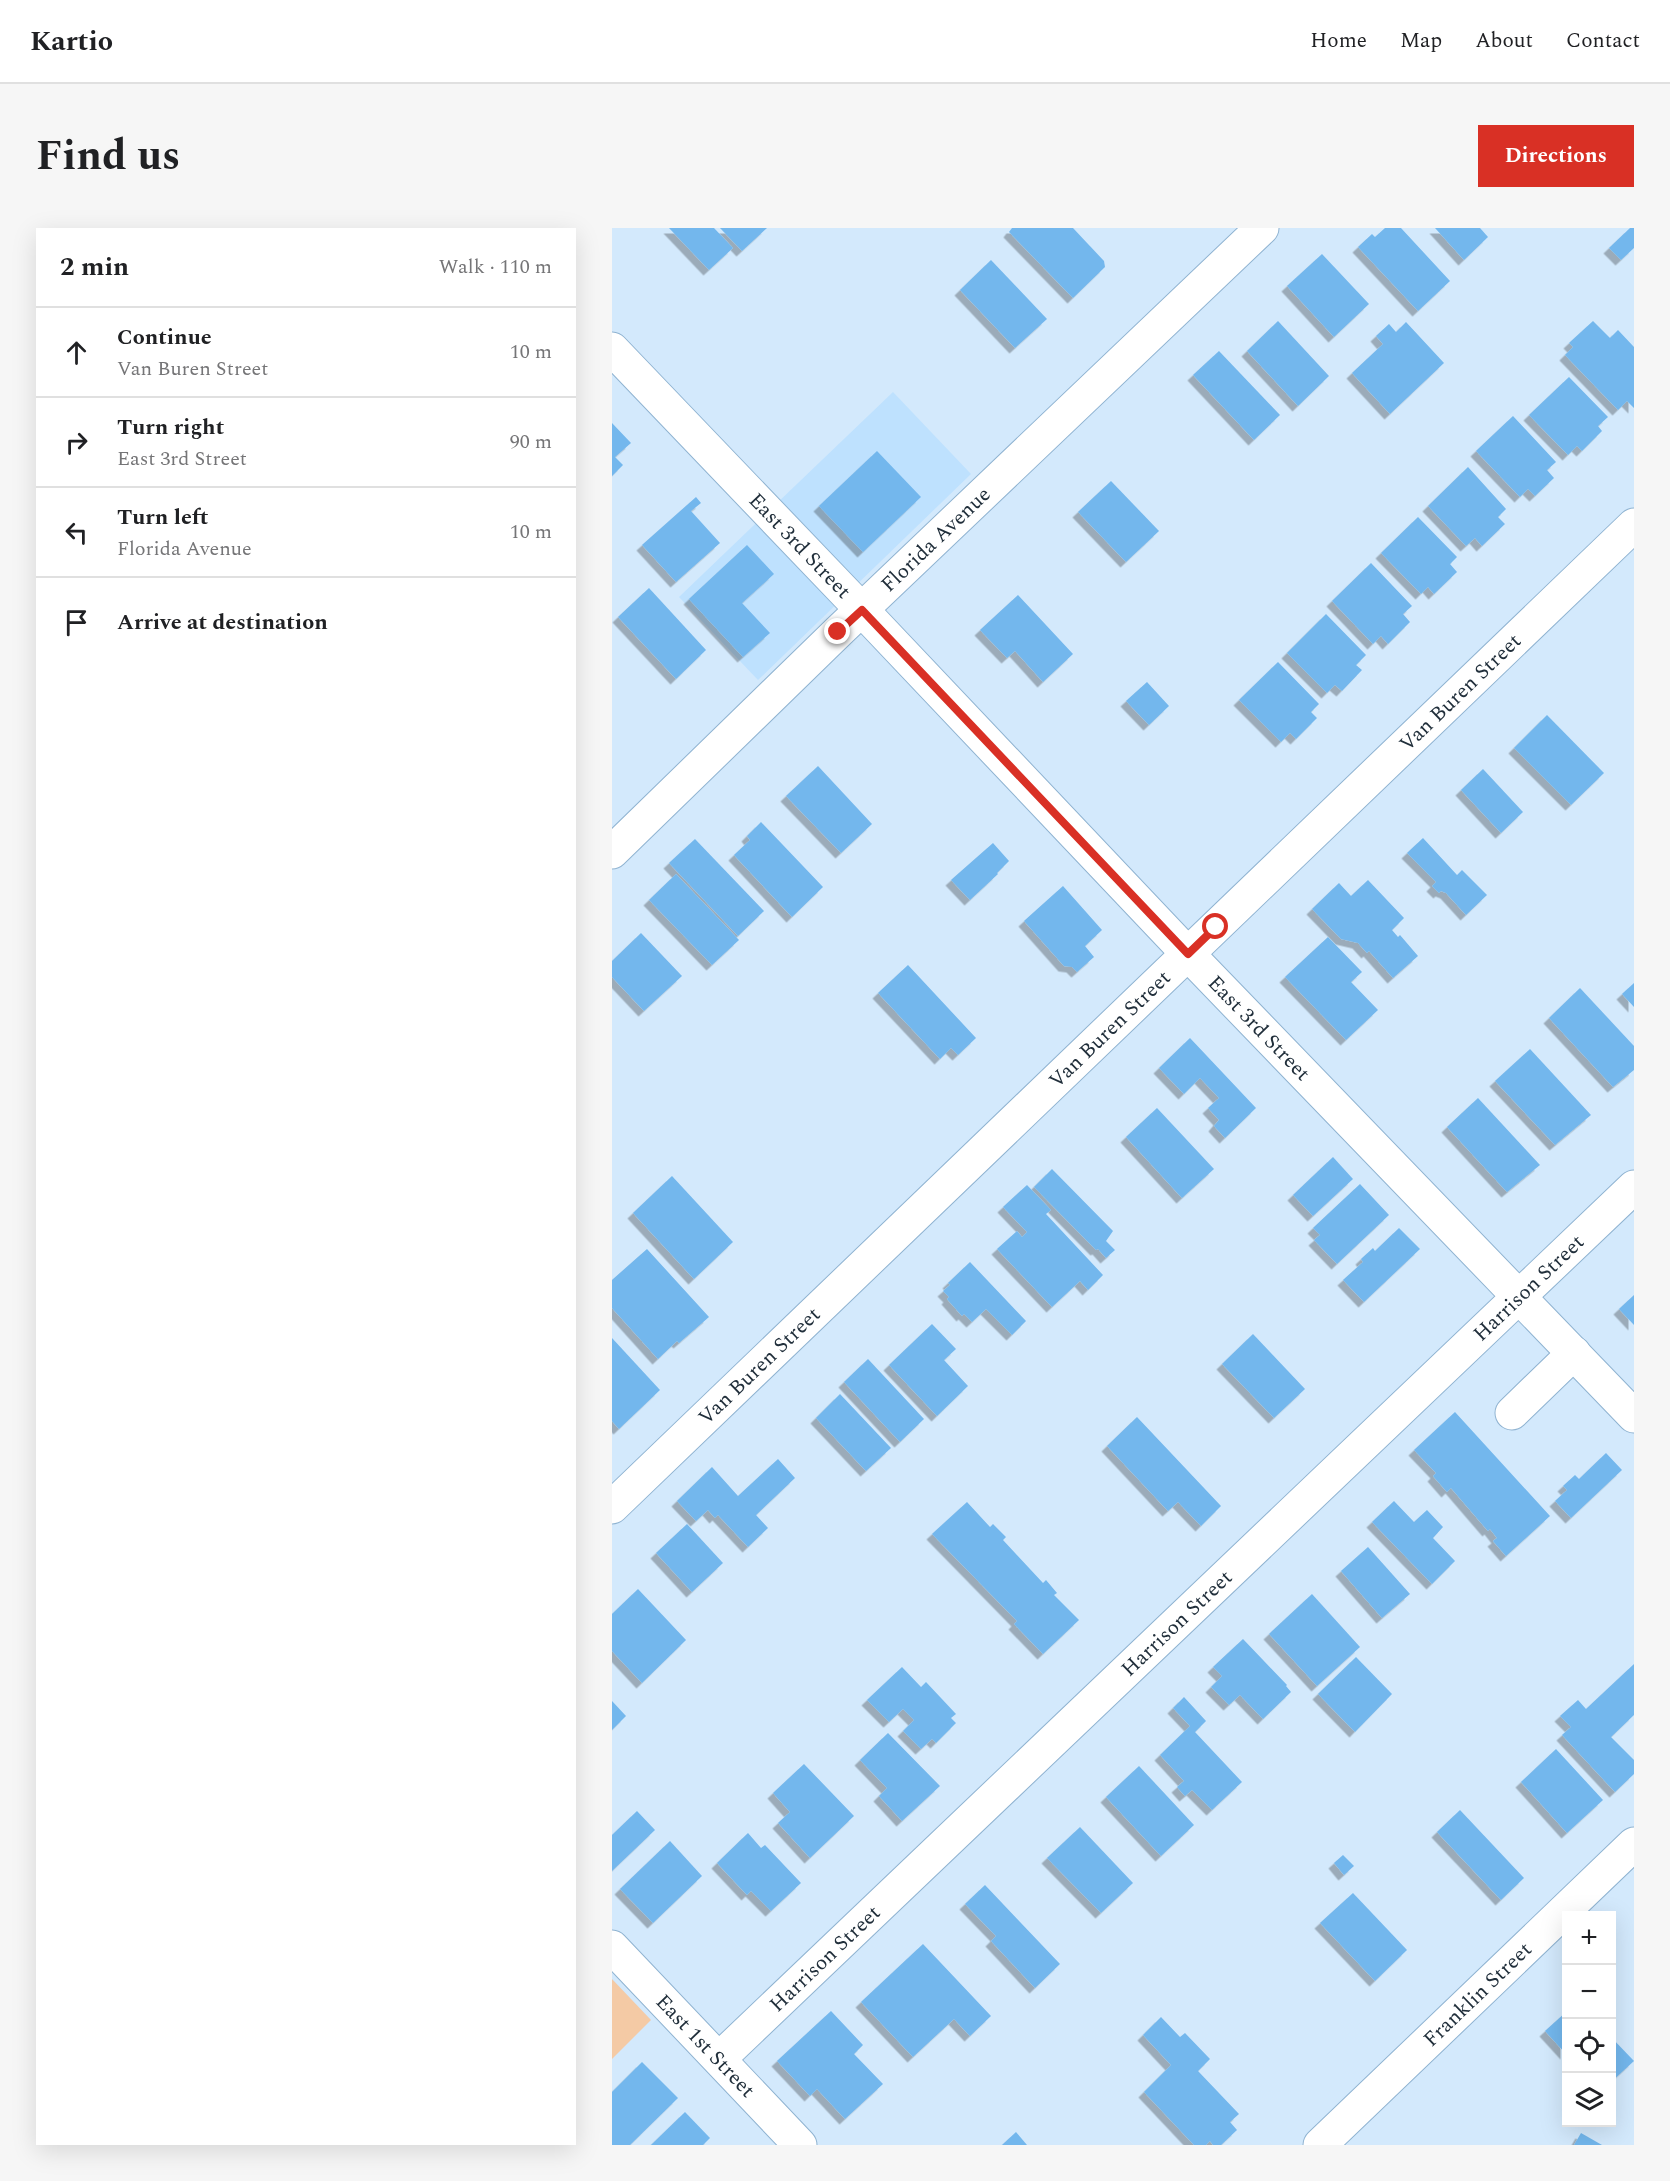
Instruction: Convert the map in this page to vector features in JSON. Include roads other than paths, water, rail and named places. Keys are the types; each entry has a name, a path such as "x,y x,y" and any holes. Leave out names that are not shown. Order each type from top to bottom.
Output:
{"street":[{"name":"Florida Avenue","path":"612,852 1262,228"},
{"name":"East 3rd Street","path":"612,349 1188,954 1634,1416"},
{"name":"Van Buren Street","path":"612,1507 1634,525"},
{"name":"Harrison Street","path":"719,2059 1634,1187"},
{"path":"1512,1413 1574,1353"},
{"name":"Franklin Street","path":"1320,2145 1634,1844"},
{"name":"East 1st Street","path":"612,1947 800,2145"}]}
